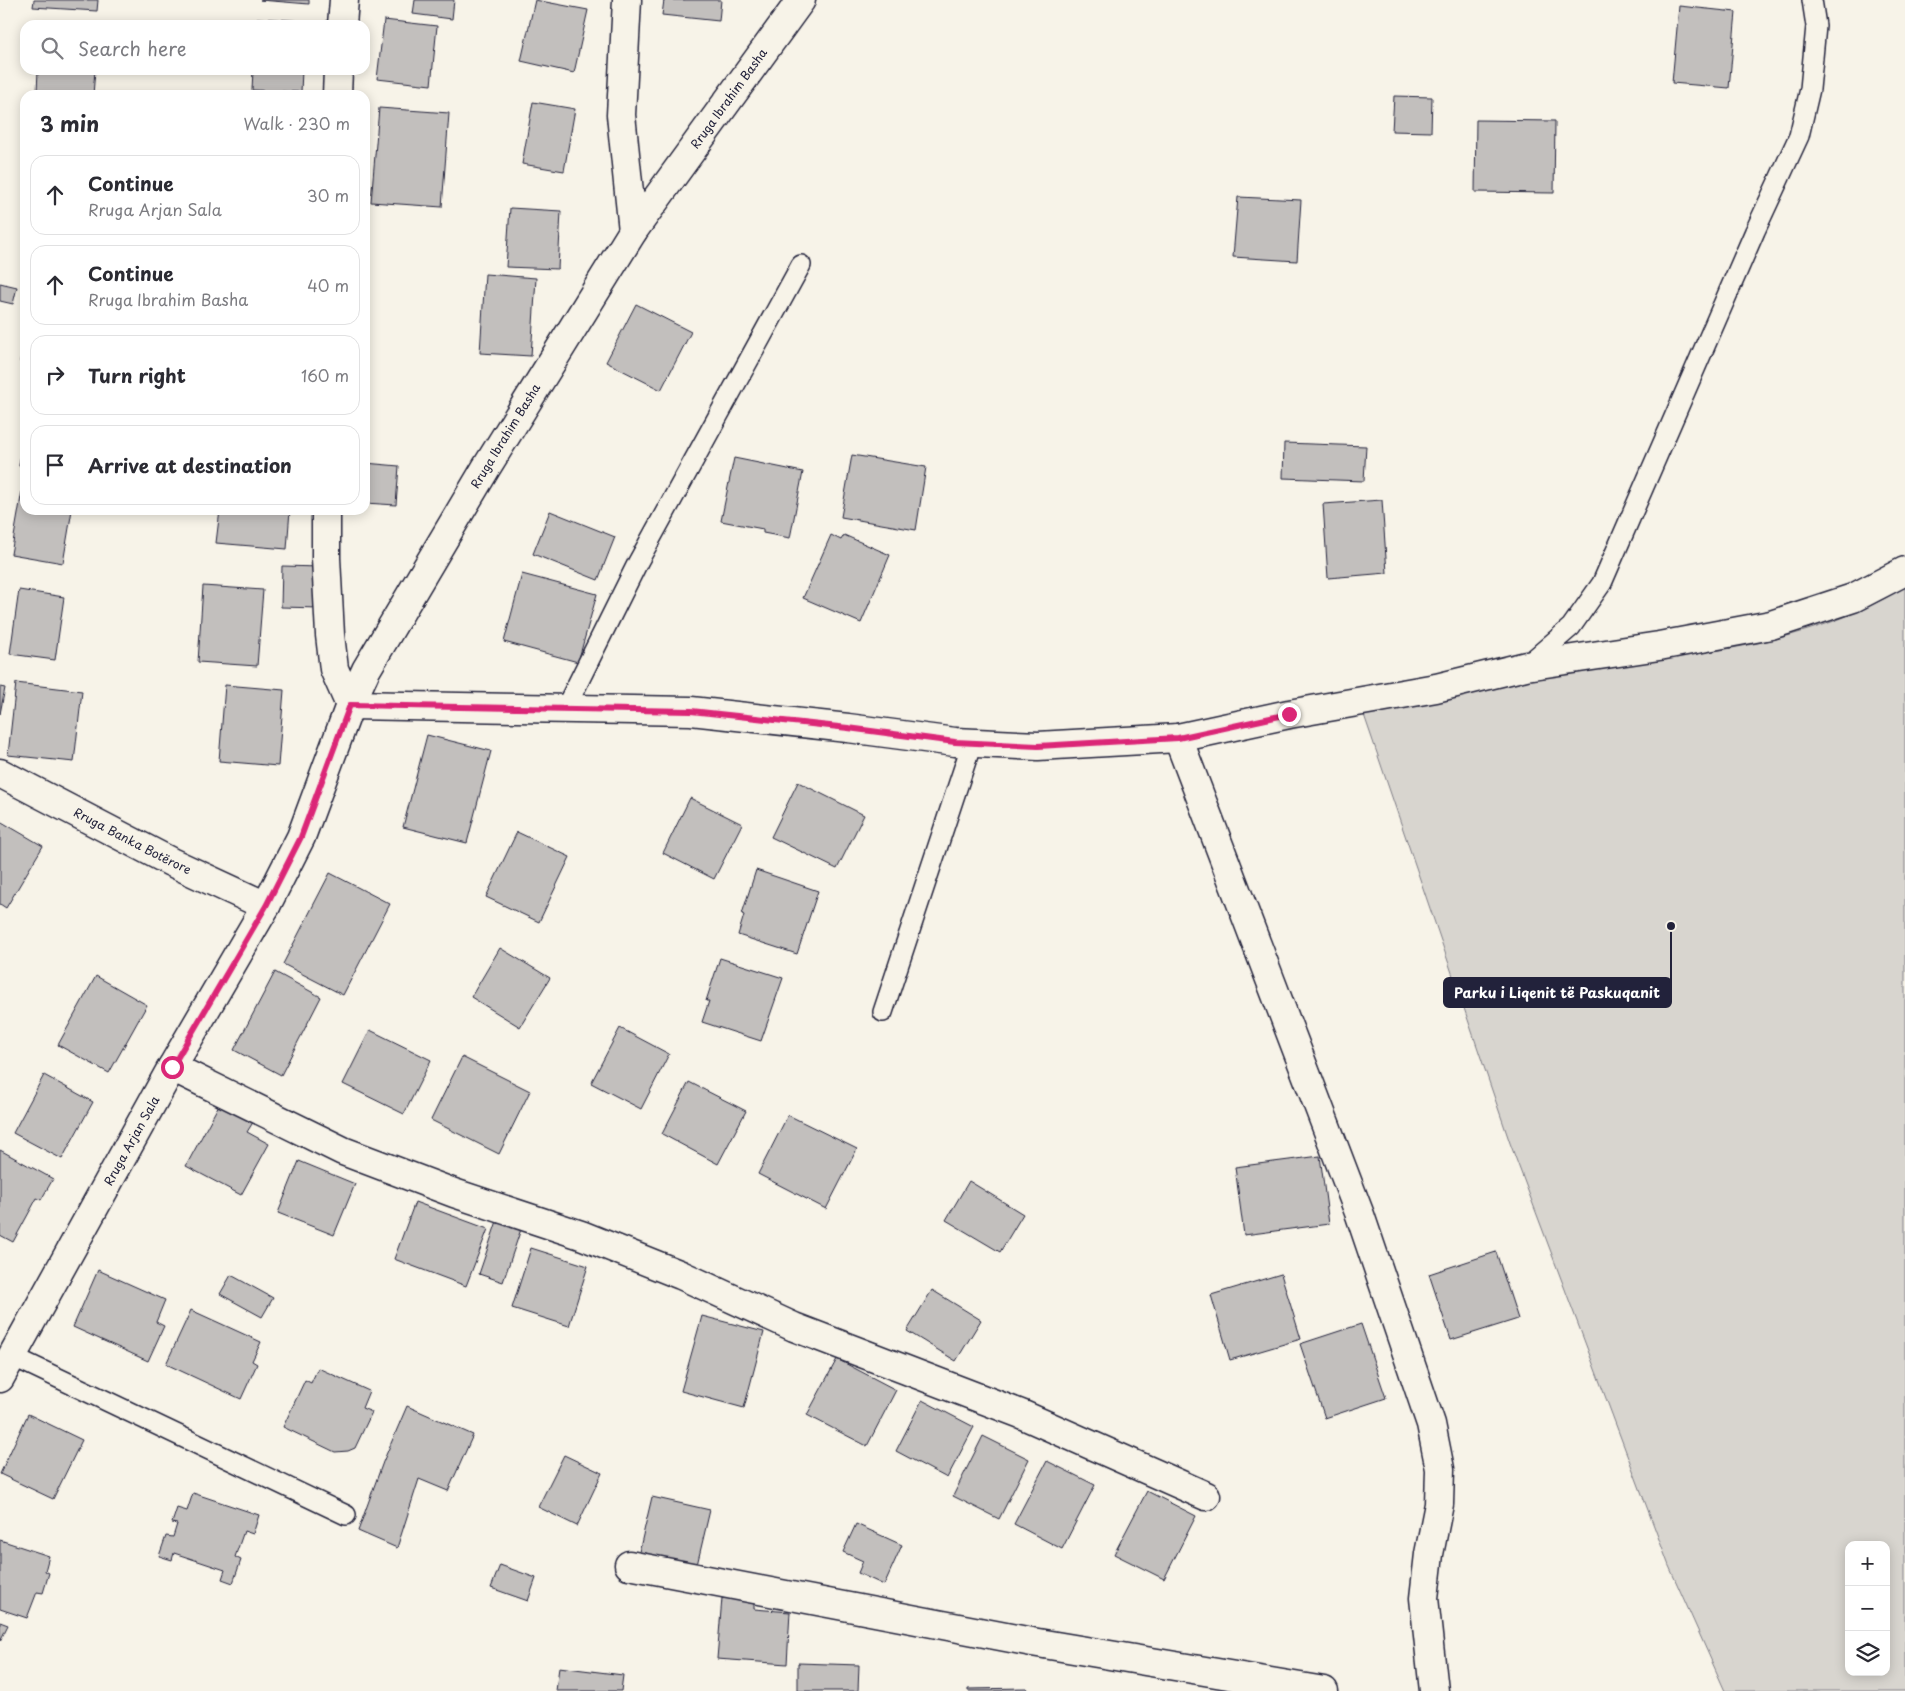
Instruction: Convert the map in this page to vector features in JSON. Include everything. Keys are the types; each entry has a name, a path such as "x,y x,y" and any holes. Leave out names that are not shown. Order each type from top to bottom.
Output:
{"street":[{"path":"342,20 344,0"},
{"path":"627,0 621,116 632,231"},
{"name":"Rruga Ibrahim Basha","path":"266,906 301,837 350,705 366,670 486,468 632,231 801,0"},
{"path":"337,90 338,75"},
{"path":"326,515 326,558 334,669 350,705 691,711 972,743 1038,746 1178,738 1289,714 1436,688 1526,666 1659,646 1771,626 1853,598 1905,571"},
{"path":"1178,738 1360,1215 1431,1424 1440,1469 1439,1504 1429,1554 1424,1598 1434,1691"},
{"name":"Rruga Banka Botërore","path":"0,773 171,862 266,906"},
{"name":"Rruga Arjan Sala","path":"6,1367 172,1067 266,906"},
{"path":"172,1067 343,1150 454,1193 581,1235 681,1275 794,1327 1021,1414 1206,1496"},
{"path":"629,1565 1032,1642 1324,1691"}],"lane":[{"path":"1526,666 1572,627 1602,583 1755,231 1799,136 1811,80 1816,26 1812,0"},
{"path":"565,709 638,562 800,265"},
{"path":"883,1012 972,743"},
{"path":"6,1367 346,1515"}],"shaded area":[{"path":"1905,587 1905,1691 1725,1691 1669,1566 1510,1143 1362,709 1538,676 1759,643 1823,625 1865,608"}],"building":[{"path":"34,0 98,0 97,11 33,7"},
{"path":"260,0 309,0 309,4"},
{"path":"415,0 454,0 452,19 413,14"},
{"path":"535,0 588,10 574,73 521,61"},
{"path":"664,0 721,0 719,21 662,15"},
{"path":"1679,6 1736,12 1729,88 1672,83"},
{"path":"257,18 289,20 257,20"},
{"path":"384,20 437,26 431,85 377,79"},
{"path":"38,75 95,75 93,90 37,90"},
{"path":"253,75 302,75 301,90 252,90"},
{"path":"1394,96 1432,97 1431,132 1392,131"},
{"path":"533,102 575,109 564,171 522,164"},
{"path":"379,108 449,113 442,207 371,202"},
{"path":"1476,120 1555,121 1554,193 1475,192"},
{"path":"1238,197 1301,200 1297,261 1233,257"},
{"path":"510,208 561,211 558,269 506,267"},
{"path":"485,274 536,278 531,356 480,353"},
{"path":"0,283 17,287 13,304 0,301"},
{"path":"636,304 691,332 661,390 606,362"},
{"path":"1284,443 1366,446 1364,481 1283,478"},
{"path":"852,455 926,467 916,530 841,517"},
{"path":"734,458 803,472 790,538 763,533 763,529 721,521"},
{"path":"370,463 399,466 396,505 370,503"},
{"path":"1382,500 1387,573 1328,578 1323,504"},
{"path":"20,503 20,515 71,515 63,563 11,554"},
{"path":"550,511 615,537 598,580 533,554"},
{"path":"219,515 290,515 287,549 216,543"},
{"path":"831,535 841,540 844,535 890,555 861,623 803,598"},
{"path":"282,566 320,567 319,608 281,607"},
{"path":"522,574 597,594 578,662 504,642"},
{"path":"203,586 263,590 257,666 198,662"},
{"path":"19,590 64,597 55,660 10,654"},
{"path":"16,683 82,691 74,762 8,755"},
{"path":"225,685 284,690 278,766 219,761"},
{"path":"0,687 5,688 0,714"},
{"path":"427,735 491,751 467,843 403,827"},
{"path":"798,782 864,815 837,869 771,837"},
{"path":"690,798 742,824 714,879 663,853"},
{"path":"0,821 43,846 6,908 0,904"},
{"path":"517,832 570,857 539,922 486,897"},
{"path":"756,870 818,891 797,954 738,935 744,915 742,914"},
{"path":"330,873 390,904 343,995 283,964"},
{"path":"500,948 550,978 520,1027 471,997"},
{"path":"720,958 783,978 761,1041 702,1022 709,1001 706,1001"},
{"path":"275,972 321,997 281,1075 234,1050"},
{"path":"96,976 147,1005 109,1073 58,1045"},
{"path":"620,1028 669,1054 641,1109 591,1083"},
{"path":"370,1030 431,1060 404,1114 343,1084"},
{"path":"462,1057 530,1091 499,1154 431,1120"},
{"path":"44,1075 93,1102 62,1159 13,1133"},
{"path":"689,1082 746,1111 718,1164 662,1134"},
{"path":"221,1101 255,1119 247,1132 269,1144 241,1195 186,1166"},
{"path":"788,1115 857,1149 826,1209 758,1174"},
{"path":"0,1150 53,1179 41,1200 37,1198 13,1242 0,1235"},
{"path":"1320,1156 1329,1224 1244,1235 1235,1167"},
{"path":"299,1161 355,1184 334,1235 278,1213"},
{"path":"969,1181 1023,1214 1000,1252 946,1220"},
{"path":"415,1202 488,1229 466,1286 394,1259"},
{"path":"497,1221 521,1229 503,1282 479,1274"},
{"path":"531,1248 588,1266 569,1326 512,1308"},
{"path":"1496,1252 1518,1319 1451,1340 1429,1274"},
{"path":"98,1270 165,1300 156,1322 164,1326 148,1361 73,1327"},
{"path":"1281,1274 1301,1339 1230,1360 1211,1295"},
{"path":"231,1275 273,1298 262,1317 220,1294"},
{"path":"932,1290 981,1320 956,1361 907,1331"},
{"path":"191,1310 261,1342 252,1361 257,1364 241,1399 166,1364"},
{"path":"702,1316 764,1332 744,1408 681,1391"},
{"path":"1361,1324 1386,1398 1325,1418 1300,1344"},
{"path":"837,1359 896,1390 867,1446 807,1415"},
{"path":"318,1368 369,1391 362,1408 372,1412 355,1448 348,1451 335,1452 283,1427 305,1380 311,1383"},
{"path":"922,1400 974,1427 947,1478 896,1451"},
{"path":"407,1406 473,1435 448,1491 419,1479 397,1548 358,1531 383,1462"},
{"path":"28,1414 82,1440 53,1499 0,1474"},
{"path":"983,1436 1029,1459 999,1519 953,1496"},
{"path":"564,1455 602,1473 577,1526 538,1507"},
{"path":"1047,1461 1095,1485 1062,1549 1014,1524"},
{"path":"1147,1491 1196,1516 1164,1579 1114,1554"},
{"path":"193,1493 259,1515 253,1534 244,1531 235,1557 241,1560 233,1583 222,1579 225,1570 174,1553 172,1560 159,1556 166,1536 173,1537 177,1524 172,1523 177,1508 187,1511"},
{"path":"652,1497 710,1510 697,1565 639,1552"},
{"path":"856,1524 902,1545 884,1585 858,1573 863,1561 843,1552"},
{"path":"0,1540 49,1556 45,1571 49,1573 43,1593 37,1592 27,1618 0,1609"},
{"path":"500,1565 536,1578 528,1601 491,1588"},
{"path":"722,1598 754,1601 754,1609 790,1612 787,1664 717,1659"},
{"path":"0,1622 8,1625 0,1641"},
{"path":"798,1663 859,1665 858,1691 798,1691"},
{"path":"559,1667 623,1675 621,1691 556,1691"},
{"path":"1027,1688 1027,1691 968,1691 968,1689"}],"place":[{"name":"Parku i Liqenit të Paskuqanit","path":"1671,926"}],"route":[{"path":"172,1067 266,906 301,837 350,705 691,711 955,742 1038,746 1178,738 1289,714"}]}
